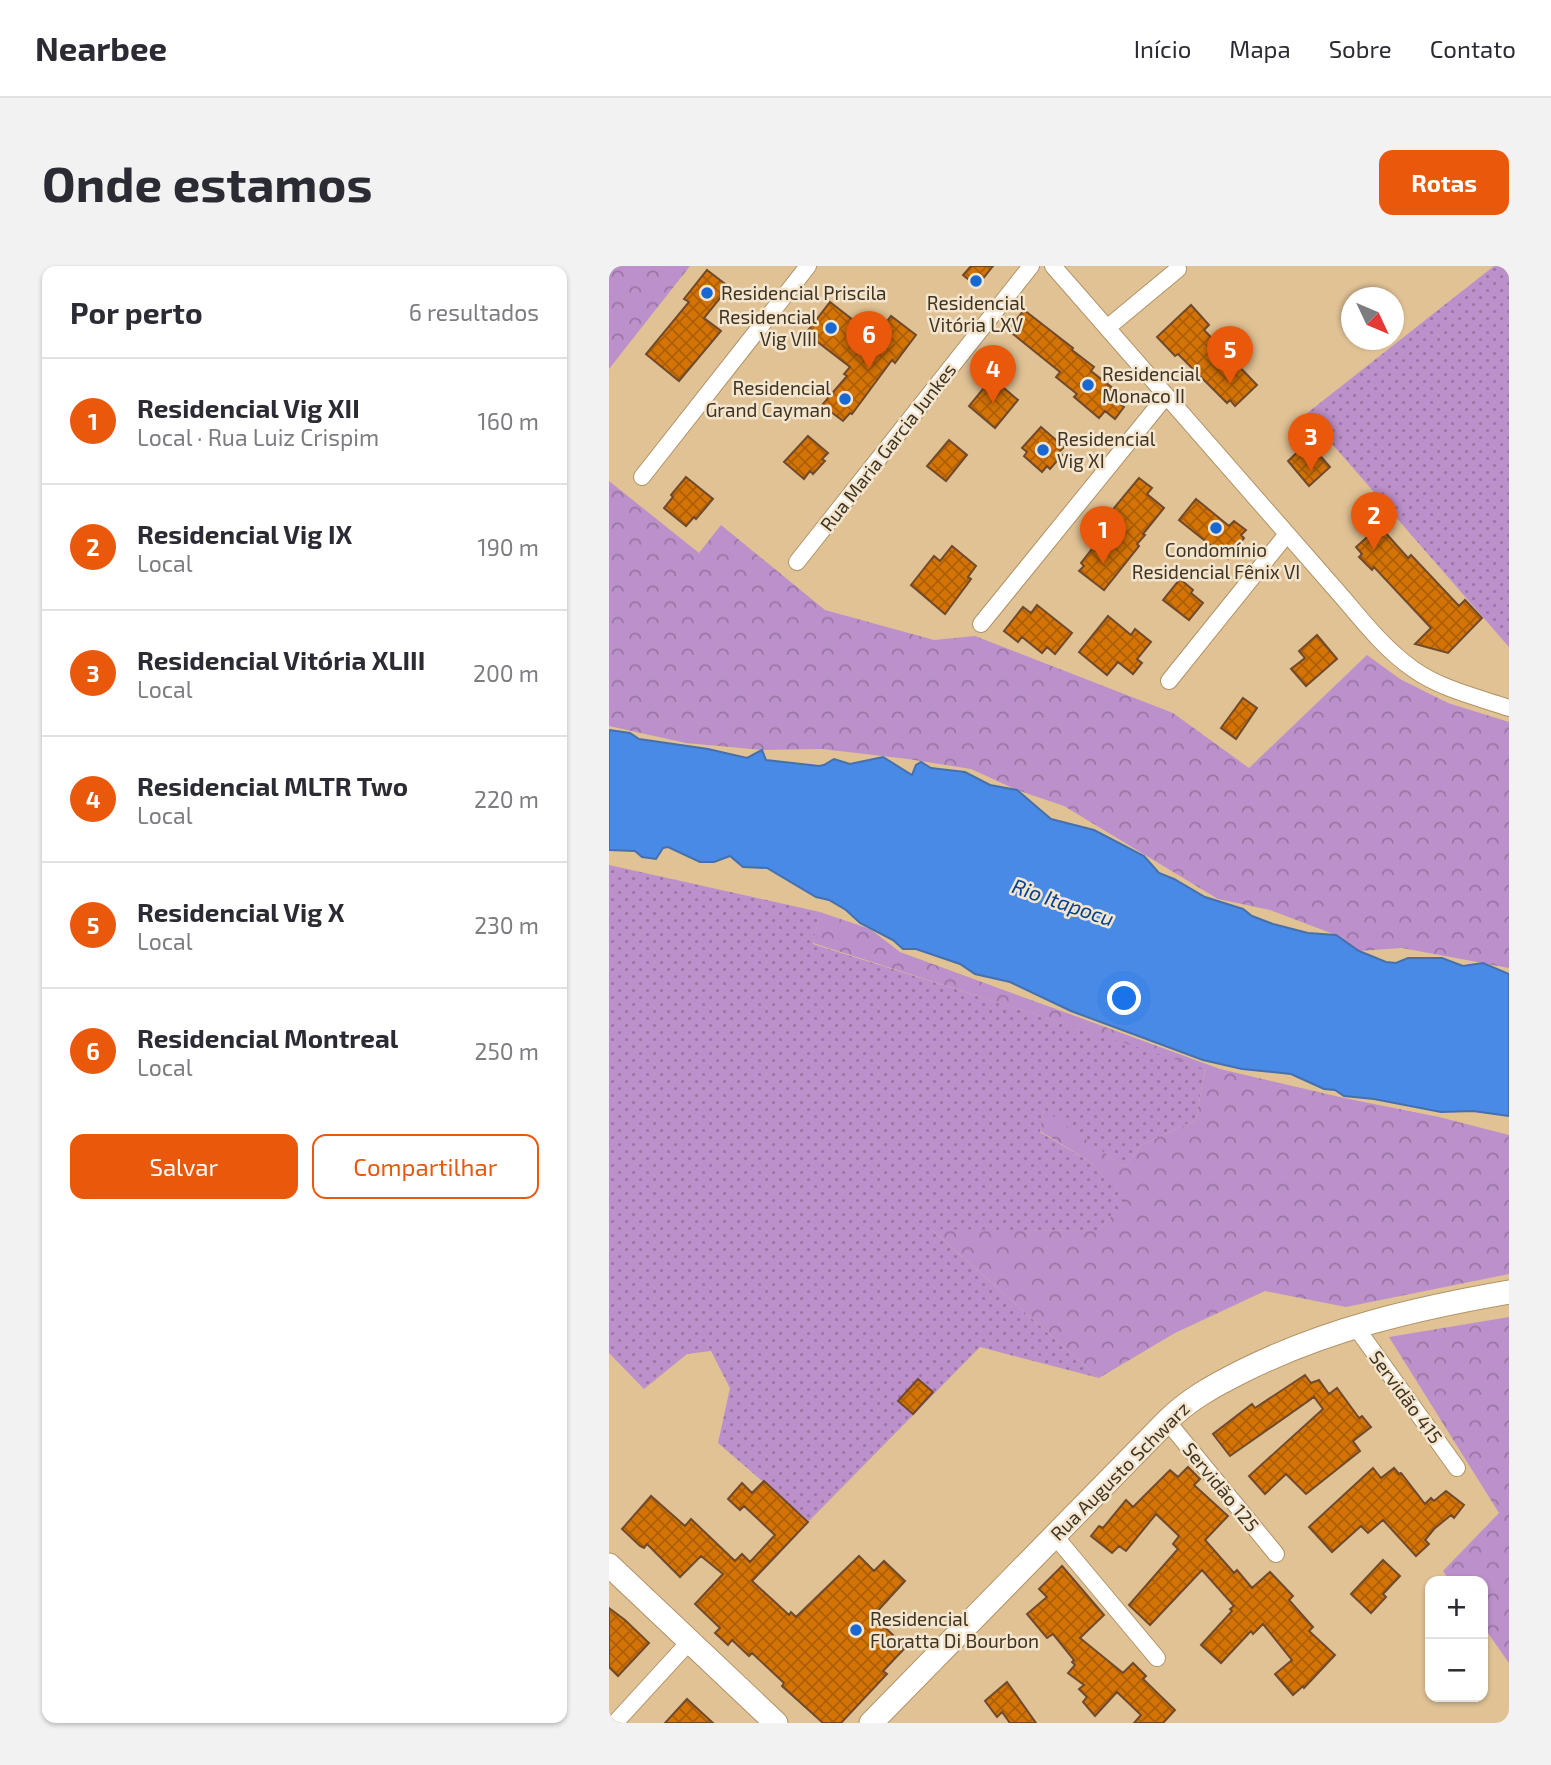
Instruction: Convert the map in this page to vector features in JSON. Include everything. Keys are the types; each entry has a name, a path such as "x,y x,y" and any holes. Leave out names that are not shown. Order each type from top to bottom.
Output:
{"main road":[{"name":"Rua Augusto Schwarz","path":"871,1723 1171,1417 1203,1392 1291,1348 1355,1326 1449,1302 1509,1293"},
{"path":"609,1564 776,1723"}],"street":[{"path":"642,477 808,266"},
{"name":"Rua Maria Garcia Junkes","path":"797,562 1031,266"},
{"path":"1053,266 1373,632 1415,671 1452,690 1509,708"},
{"path":"1107,328 1178,269"},
{"path":"981,624 1166,396"},
{"path":"1169,681 1287,534"},
{"name":"Servidão 415","path":"1355,1326 1457,1468"},
{"name":"Servidão 125","path":"1171,1417 1275,1546"},
{"path":"1054,1535 1157,1658"},
{"path":"615,1723 690,1641"}],"green space":[{"path":"609,266 690,266 609,369"},
{"path":"1494,266 1509,266 1509,647 1306,414 1387,350 1404,350 1404,337"},
{"path":"609,481 699,553 721,525 825,610 934,640 975,636 1173,713 1249,768 1367,655 1400,679 1448,703 1509,722 1509,968 1402,948 1359,951 1336,935 1270,910 1218,899 1064,806 1017,790 971,769 822,749 762,750 686,743 609,726"},
{"path":"609,865 820,912 813,944 1205,1068 1196,1120 1143,1144 1124,1167 1044,1110 1040,1132 1092,1163 1127,1202 1097,1231 932,1230 1099,1378 980,1347 809,1521 718,1443 730,1388 711,1351 687,1354 644,1389 609,1353"},
{"path":"820,912 870,929 900,952 1220,1069 1509,1135 1509,1274 1346,1307 1265,1291 1175,1333 1099,1378 931,1229 1097,1231 1126,1202 1092,1163 1040,1131 1044,1109 1124,1167 1143,1144 1196,1120 1205,1069 813,943"},
{"path":"1509,1317 1509,1663 1488,1633 1488,1576 1446,1576 1443,1571 1499,1513 1389,1337"}],"water":[{"name":"Rio Itapocu","path":"609,730 630,733 639,739 708,749 747,758 762,750 766,760 819,766 834,759 850,764 883,757 912,775 916,765 921,762 931,768 965,772 990,785 1017,790 1051,819 1094,830 1144,856 1159,873 1205,897 1243,909 1252,916 1273,924 1308,933 1336,935 1359,951 1386,962 1396,963 1408,958 1442,958 1463,966 1483,963 1509,974 1509,1116 1473,1111 1441,1112 1344,1096 1291,1074 1242,1069 1203,1060 1071,1011 1010,982 975,974 960,964 916,949 903,949 893,940 860,923 846,910 829,900 816,897 767,868 743,867 730,856 714,862 700,862 668,847 663,848 656,859 642,857 635,851 609,850"}],"building":[{"name":"Residencial Vitória LXV","path":"971,266 993,266 977,286 963,275"},
{"path":"707,270 729,287 704,318 721,331 679,381 646,354 689,302 684,299"},
{"path":"830,302 875,337 891,316 916,335 895,363 892,360 852,414 843,421 822,405 847,376 844,374 850,367 806,333"},
{"path":"1191,305 1209,325 1204,330 1257,385 1235,406 1230,400 1227,403 1157,337"},
{"path":"1024,310 1073,348 1072,350 1094,367 1091,371 1119,393 1115,399 1124,407 1115,419 1105,411 1099,418 1074,397 1077,394 1056,377 1060,372 1008,330"},
{"path":"992,378 1018,400 995,428 969,406"},
{"name":"Residencial Vig XI","path":"1041,427 1064,447 1059,452 1062,455 1050,469 1047,466 1042,472 1024,456 1027,452 1022,448"},
{"path":"808,436 828,453 822,459 825,461 813,474 810,471 804,479 784,462"},
{"path":"949,440 967,455 946,481 927,466"},
{"path":"1308,442 1330,467 1309,486 1288,461"},
{"path":"686,477 713,499 696,519 694,517 686,526 664,508"},
{"path":"1139,478 1152,488 1147,494 1164,508 1143,534 1145,535 1137,544 1139,546 1104,590 1079,571 1084,566 1081,563 1102,536 1095,531"},
{"name":"Condomínio Residencial Fênix VI","path":"1196,499 1229,526 1234,521 1246,530 1241,535 1244,538 1228,559 1179,520"},
{"path":"1383,530 1408,558 1411,555 1459,606 1465,600 1482,618 1448,653 1415,644 1431,628 1374,567 1372,570 1359,557 1362,554 1356,547 1374,531 1378,534"},
{"path":"952,546 976,566 968,577 971,579 945,614 911,585 934,556 940,561"},
{"path":"1180,579 1203,603 1189,620 1163,600"},
{"path":"1037,605 1072,633 1055,654 1047,647 1042,653 1022,637 1018,642 1004,631 1023,607 1031,613"},
{"path":"1108,616 1131,635 1135,629 1151,642 1137,659 1142,663 1133,674 1118,662 1107,675 1079,652"},
{"path":"1317,635 1337,659 1306,686 1291,669 1305,658 1299,651"},
{"path":"1243,698 1257,708 1236,739 1221,728"},
{"path":"1305,1375 1311,1383 1319,1380 1329,1394 1337,1388 1359,1418 1362,1416 1371,1427 1353,1441 1360,1451 1306,1494 1286,1474 1265,1494 1249,1476 1323,1409 1314,1397 1230,1456 1213,1434 1252,1404 1255,1408"},
{"path":"918,1379 933,1392 913,1414 898,1401"},
{"path":"1188,1467 1200,1479 1194,1485 1228,1516 1205,1540 1234,1573 1237,1570 1252,1588 1270,1572 1293,1596 1289,1600 1313,1627 1309,1631 1335,1655 1304,1688 1303,1686 1293,1695 1275,1674 1292,1660 1263,1624 1253,1634 1251,1631 1221,1663 1201,1645 1234,1606 1202,1570 1150,1625 1129,1605 1178,1549 1173,1544 1179,1536 1156,1514 1126,1551 1119,1546 1112,1553 1091,1536 1099,1526 1103,1528 1126,1500 1133,1507 1170,1470 1178,1477"},
{"path":"1373,1468 1381,1478 1394,1468 1425,1504 1431,1498 1434,1501 1446,1491 1464,1505 1454,1518 1451,1515 1434,1529 1425,1540 1429,1544 1416,1556 1383,1520 1368,1533 1361,1526 1332,1552 1309,1527"},
{"path":"764,1481 808,1522 752,1581 789,1615 791,1612 796,1617 859,1556 874,1571 884,1561 905,1581 873,1616 904,1649 883,1671 887,1674 841,1723 823,1723 782,1686 784,1683 752,1653 749,1656 732,1640 728,1645 715,1633 720,1628 695,1604 723,1574 701,1556 680,1577 647,1544 644,1548 640,1546 622,1529 651,1496 685,1526 691,1519 735,1561 742,1554 750,1562 775,1535 744,1506 740,1510 728,1499 742,1483 752,1493"},
{"path":"1383,1560 1400,1576 1383,1594 1386,1597 1371,1613 1351,1594"},
{"path":"1062,1566 1104,1615 1080,1638 1123,1673 1133,1663 1146,1676 1143,1679 1175,1710 1163,1723 1134,1723 1141,1715 1117,1692 1095,1716 1083,1702 1087,1697 1079,1689 1084,1685 1068,1673 1075,1665 1072,1662 1074,1660 1053,1634 1047,1638 1027,1614 1047,1597 1039,1589"},
{"path":"609,1608 649,1643 618,1676 609,1667"},
{"path":"1007,1682 1036,1723 1010,1723 1002,1712 997,1717 985,1701"},
{"path":"687,1699 713,1723 665,1723"}],"place":[{"name":"Residencial Vitória LXV","path":"976,281"},
{"name":"Residencial Priscila","path":"707,293"},
{"name":"Residencial Vig VIII","path":"831,328"},
{"name":"Residencial Montreal","path":"869,369"},
{"name":"Residencial Vig X","path":"1230,384"},
{"name":"Residencial Monaco II","path":"1088,385"},
{"name":"Residencial Grand Cayman","path":"845,399"},
{"name":"Residencial MLTR Two","path":"993,403"},
{"name":"Residencial Vig XI","path":"1043,450"},
{"name":"Residencial Vitória XLIII","path":"1311,471"},
{"name":"Condomínio Residencial Fênix VI","path":"1216,528"},
{"name":"Residencial Vig IX","path":"1374,550"},
{"name":"Residencial Vig XII","path":"1103,564"},
{"name":"Residencial Floratta Di Bourbon","path":"856,1630"}]}
